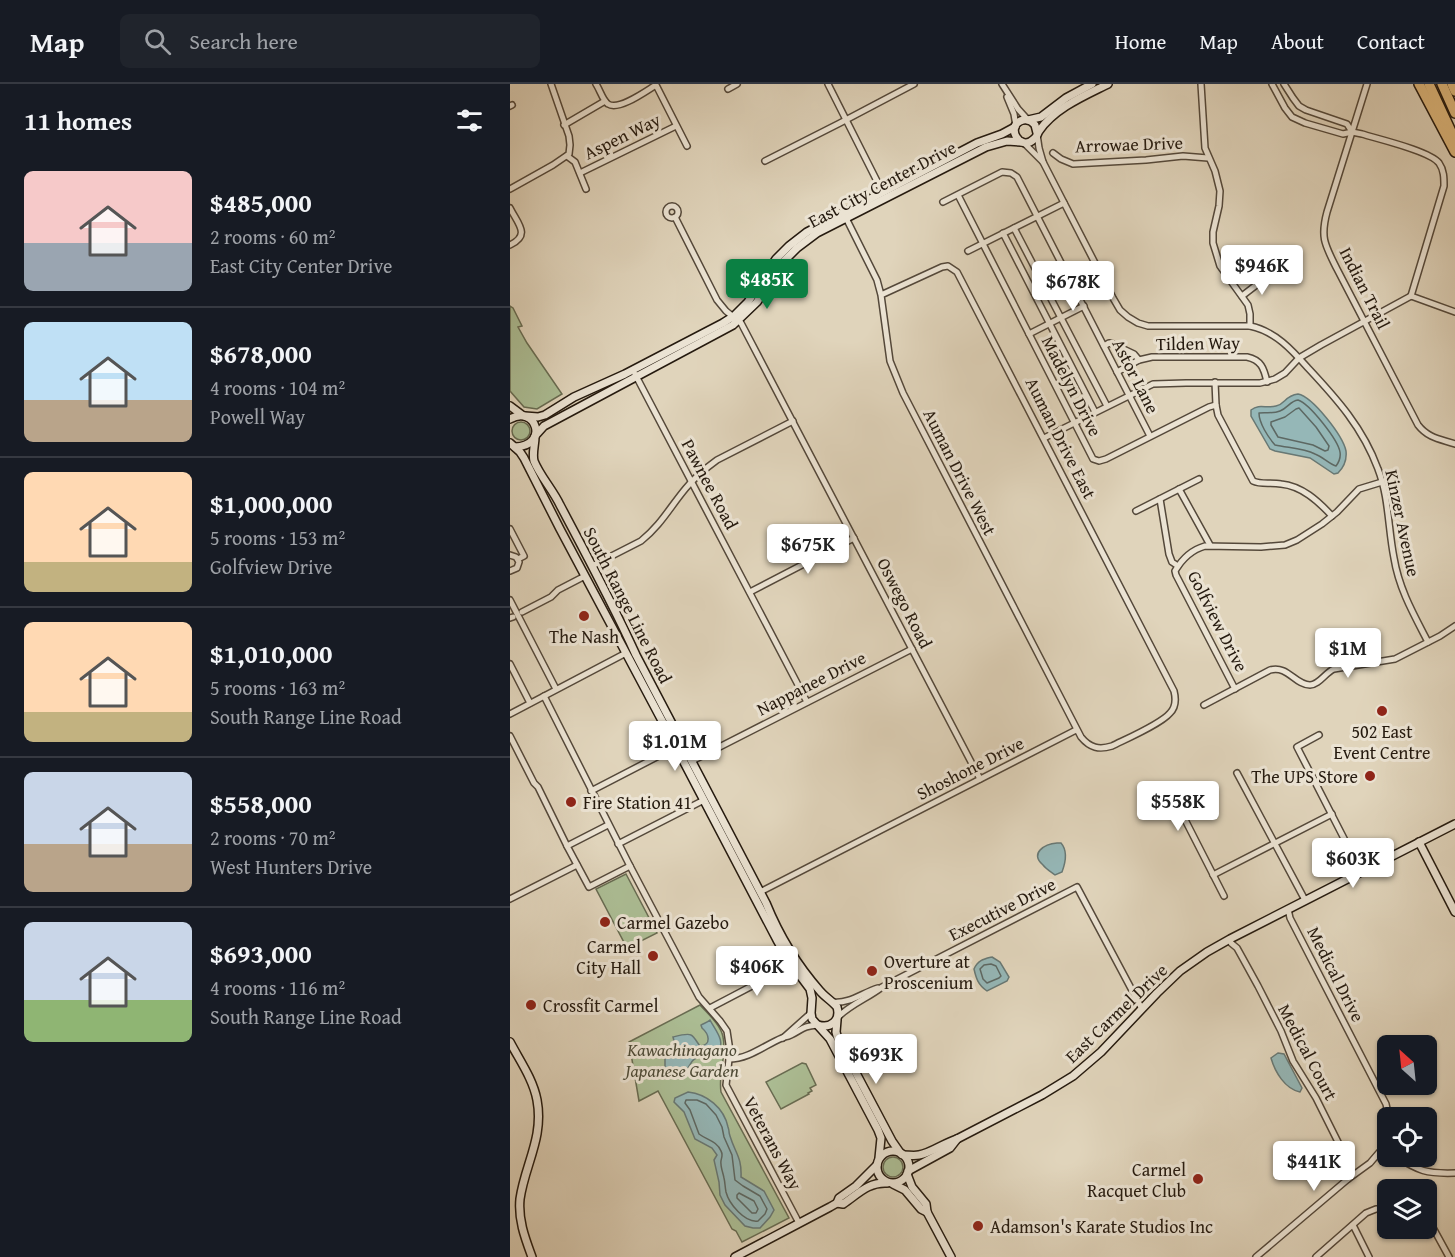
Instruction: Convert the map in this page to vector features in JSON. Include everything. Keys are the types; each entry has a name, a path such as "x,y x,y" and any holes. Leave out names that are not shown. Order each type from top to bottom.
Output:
{"highway":[{"path":"1419,84 1455,152"},
{"path":"1429,84 1455,140"},
{"path":"1442,84 1455,113"},
{"path":"1452,84 1455,92"}],"street":[{"path":"510,189 567,156 570,149 570,140 551,84"},
{"path":"596,84 605,101 611,106 630,100 656,85 687,146"},
{"path":"728,89 737,84"},
{"path":"828,84 882,191"},
{"path":"765,161 914,84"},
{"path":"1015,126 1021,121 1041,117 1064,99 1092,84"},
{"path":"1003,87 1014,114 1015,136 1022,142 1032,141 1052,118 1067,106 1108,84"},
{"path":"1201,84 1203,140 1220,190 1213,243 1220,266 1249,308 1250,326"},
{"path":"1044,438 1154,384 1260,383 1279,378 1299,358 1411,296 1444,186 1444,177 1438,161 1431,156 1352,132 1343,134 1292,117 1272,84"},
{"name":"Indian Trail","path":"1367,84 1327,212 1323,237 1337,269 1418,425 1424,433 1455,444"},
{"path":"1003,87 1018,109 1035,124 1037,133"},
{"path":"1277,95 1286,87 1299,106 1347,124 1352,132"},
{"path":"564,125 605,101"},
{"name":"Aspen Way","path":"580,173 676,126"},
{"name":"East City Center Drive","path":"737,318 776,260 812,228 977,143 1002,134 1015,126"},
{"name":"Kinzer Avenue","path":"1037,133 1043,162 1116,304 1124,313 1133,321 1154,327 1250,326 1270,333 1299,358 1348,413 1372,456 1382,482 1398,576 1428,642"},
{"name":"East City Center Drive","path":"510,419 524,415 538,417 544,415 574,397 635,373 717,335 757,302 791,253 817,233 986,147 1007,141 1022,142"},
{"name":"Kinzer Avenue","path":"1022,142 1043,162"},
{"name":"Arrowae Drive","path":"1053,153 1073,164 1146,160 1171,156 1208,158"},
{"path":"567,156 574,162 586,189"},
{"name":"Astor Lane","path":"958,195 1002,172 1011,173 1017,177 1150,436"},
{"path":"943,202 958,195"},
{"name":"Madelyn Drive","path":"958,195 1091,457 1097,461 1106,459 1150,436"},
{"path":"968,251 1064,203"},
{"path":"510,208 522,236 510,245"},
{"name":"Oswego Road","path":"675,218 717,300 726,311 737,318 793,421 980,779"},
{"name":"Auman Drive West","path":"846,218 874,272 881,295 890,361 903,393 1076,730"},
{"path":"1014,228 1107,406"},
{"path":"1003,233 1095,412"},
{"name":"Auman Drive East","path":"881,295 942,267 948,267 957,272 1169,680 1175,695 1175,702 1170,714 1162,720 1112,746 1098,748 1085,742 1076,730"},
{"path":"1242,296 1268,276"},
{"path":"1411,296 1455,312"},
{"path":"1029,334 1084,306"},
{"path":"1104,346 1109,343 1113,344 1134,354 1139,360"},
{"name":"Tilden Way","path":"1117,372 1139,360 1161,357 1250,357 1261,364 1267,382"},
{"name":"East City Center Drive","path":"512,446 528,445 544,426 635,373"},
{"name":"Pawnee Road","path":"635,373 807,702"},
{"path":"1215,382 1218,415 1252,481 1261,484 1284,484 1299,489 1320,503 1332,516"},
{"path":"1150,436 1209,406 1216,405"},
{"path":"510,406 535,424 535,437"},
{"path":"592,566 646,537 665,517 692,481 717,460 793,421"},
{"name":"South Range Line Road","path":"535,437 533,456 535,461 555,494 623,625 636,655 773,920 790,950 820,991 832,1002"},
{"name":"South Range Line Road","path":"512,446 524,458 773,933 811,992 811,1011"},
{"path":"1136,512 1199,479"},
{"name":"Golfview Drive","path":"1235,689 1176,575 1175,571 1178,566 1188,554 1210,545 1261,547 1285,545 1297,540 1332,516 1359,489 1382,482"},
{"name":"Golfview Drive","path":"1179,489 1210,545"},
{"name":"Golfview Drive","path":"1160,499 1169,554 1172,562 1178,566"},
{"path":"510,529 524,556 518,559"},
{"path":"750,592 854,538"},
{"path":"510,555 516,556 519,562 518,568 510,571"},
{"path":"522,612 585,576"},
{"path":"510,600 556,689"},
{"name":"Golfview Drive","path":"1204,705 1270,670 1285,672 1302,683 1312,685 1334,669 1395,658 1455,626"},
{"name":"Nappanee Drive","path":"692,761 912,649"},
{"path":"510,714 626,653"},
{"path":"510,664 530,703"},
{"path":"544,696 608,825 567,846"},
{"name":"Shoshone Drive","path":"760,892 1076,730"},
{"path":"1319,735 1297,747 1354,858"},
{"path":"510,736 588,887 630,866"},
{"path":"591,791 676,747"},
{"path":"1237,773 1305,900"},
{"path":"1211,789 1178,806 1224,896"},
{"path":"618,844 704,800"},
{"path":"1213,875 1332,814"},
{"name":"East Carmel Drive","path":"902,1154 914,1156 924,1154 1044,1094 1073,1076 1106,1047 1180,971 1207,952 1455,824"},
{"name":"Veterans Way","path":"608,825 699,997 726,1031 730,1048 726,1085 799,1223"},
{"path":"1419,842 1455,912"},
{"path":"510,899 577,865"},
{"name":"Executive Drive","path":"837,1018 845,1010 882,987 1077,887 1142,1009"},
{"name":"Medical Drive","path":"1288,909 1291,920 1387,1107"},
{"name":"Medical Court","path":"1230,941 1245,962 1281,1031 1298,1071 1316,1098 1338,1142 1337,1160 1348,1179"},
{"path":"710,1008 792,965"},
{"name":"Executive Drive","path":"832,1002 845,1002 882,987"},
{"path":"782,1038 811,1011 815,1003 821,1000 832,1002 838,1010 836,1032 838,1040 891,1139 908,1162 912,1187 926,1204 927,1212 951,1257"},
{"path":"811,1011 814,1022 834,1046 881,1138 879,1176 905,1190 921,1209 927,1212"},
{"path":"729,1059 754,1053 805,1027 830,1026 837,1018"},
{"path":"510,1042 532,1084 539,1113 536,1142 520,1199 522,1231 532,1257"},
{"name":"East Carmel Drive","path":"908,1172 950,1148 957,1139"},
{"path":"837,1203 887,1152 902,1154"},
{"path":"1256,1257 1377,1156"},
{"path":"1412,1167 1432,1173 1455,1173"},
{"path":"735,1257 837,1203 843,1203 871,1184 902,1181 908,1172"},
{"path":"1316,1257 1371,1210 1377,1209"},
{"path":"1353,1225 1369,1257"},
{"path":"1437,1235 1449,1257"}],"green space":[{"path":"510,306 522,326 518,327 527,343 562,394 537,409 524,407 510,391"},
{"path":"521,422 527,425 530,431 527,437 521,440 515,437 512,431 515,425"},
{"path":"626,874 657,933 627,948 596,889"},
{"name":"Kawachinagano Japanese Garden","path":"700,1005 717,1024 723,1037 721,1092 789,1218 742,1242 736,1231 732,1229 658,1091 639,1101 629,1042"},
{"path":"802,1063 806,1064 816,1085 810,1088 812,1091 809,1094 781,1109 766,1082"},
{"path":"893,1157 900,1160 903,1167 900,1174 893,1177 886,1174 883,1167 886,1160"}],"water":[{"path":"1298,394 1319,409 1344,444 1345,460 1338,473 1334,474 1310,458 1270,449 1251,416 1251,410 1254,408 1279,405 1290,396"},
{"path":"1057,843 1063,846 1065,858 1062,872 1055,875 1039,861 1038,853 1044,847"},
{"path":"992,957 1000,962 1009,977 1007,981 987,991 978,981 974,969 979,962"},
{"path":"710,1020 720,1040 721,1045 717,1053 710,1057 703,1055 698,1057 685,1071 671,1078 665,1076 665,1050 673,1048 679,1053 678,1044 673,1037 689,1034 700,1046 704,1045 708,1039 701,1025"},
{"path":"1278,1053 1284,1054 1302,1088 1300,1092 1285,1084 1275,1069 1271,1058"},
{"path":"688,1092 708,1099 719,1108 726,1120 739,1160 741,1177 764,1191 774,1210 760,1228 745,1226 725,1205 720,1195 714,1160 717,1155 712,1148 695,1139 684,1112 674,1102 675,1098"}],"place":[{"name":"The Nash","path":"584,616"},
{"name":"502 East Event Centre","path":"1382,711"},
{"name":"The UPS Store","path":"1370,776"},
{"name":"Fire Station 41","path":"571,802"},
{"name":"Carmel Gazebo","path":"605,922"},
{"name":"Carmel City Hall","path":"653,956"},
{"name":"Overture at Proscenium","path":"872,971"},
{"name":"Crossfit Carmel","path":"531,1005"},
{"name":"Carmel Racquet Club","path":"1198,1179"},
{"name":"Adamson's Karate Studios Inc","path":"978,1226"}]}
